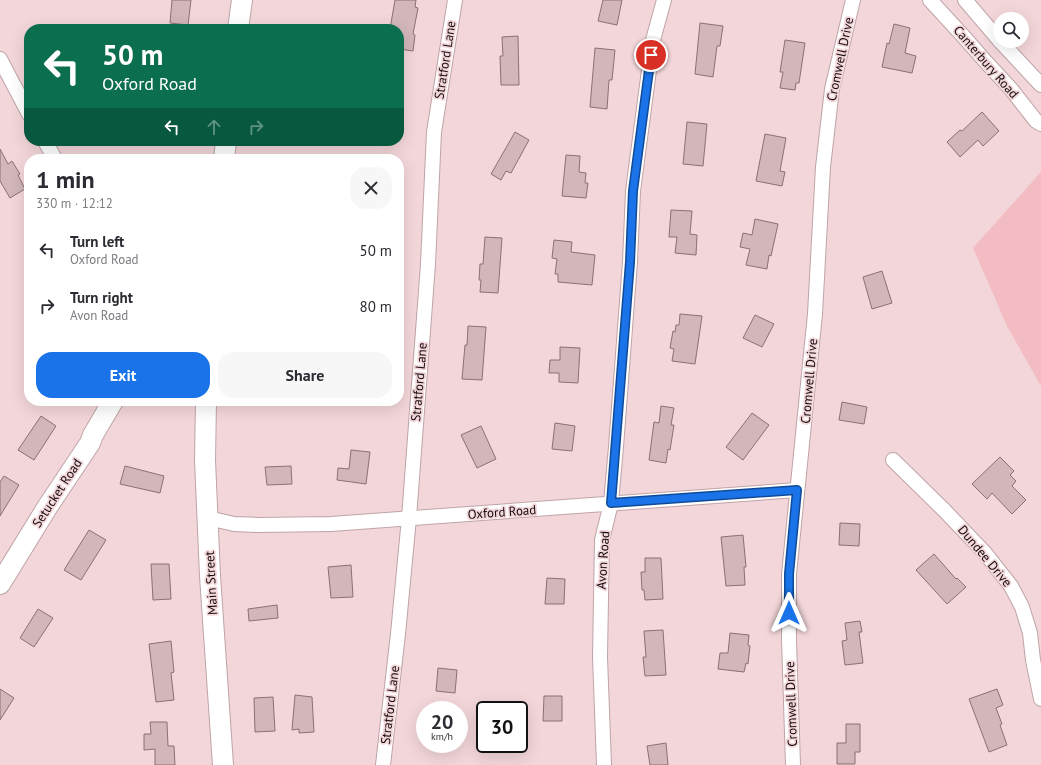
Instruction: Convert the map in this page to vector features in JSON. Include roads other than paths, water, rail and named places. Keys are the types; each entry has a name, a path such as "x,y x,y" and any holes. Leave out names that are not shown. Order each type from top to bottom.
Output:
{"main road":[{"path":"239,24 242,0"},
{"name":"Setucket Road","path":"0,584 48,506 90,443 110,406"},
{"name":"Main Street","path":"206,406 205,460 210,576 223,765"}],"street":[{"name":"Stratford Lane","path":"383,765 398,634 409,518 428,264 434,132 454,0"},
{"name":"Avon Road","path":"604,765 600,657 602,540 611,503 630,262 633,191 653,40 664,0"},
{"name":"Cromwell Drive","path":"793,765 789,655 789,574 815,314 823,167 832,90 853,0"},
{"name":"Canterbury Road","path":"930,0 1011,90 1036,121 1041,124"},
{"name":"Canterbury Road","path":"965,0 993,33"},
{"name":"Canterbury Road","path":"1007,48 1041,85"},
{"path":"0,59 24,105"},
{"name":"Dundee Drive","path":"893,460 980,548 1011,586 1022,607 1030,633 1033,660 1041,699"},
{"name":"Oxford Road","path":"208,518 234,524 331,524 797,490"}]}
